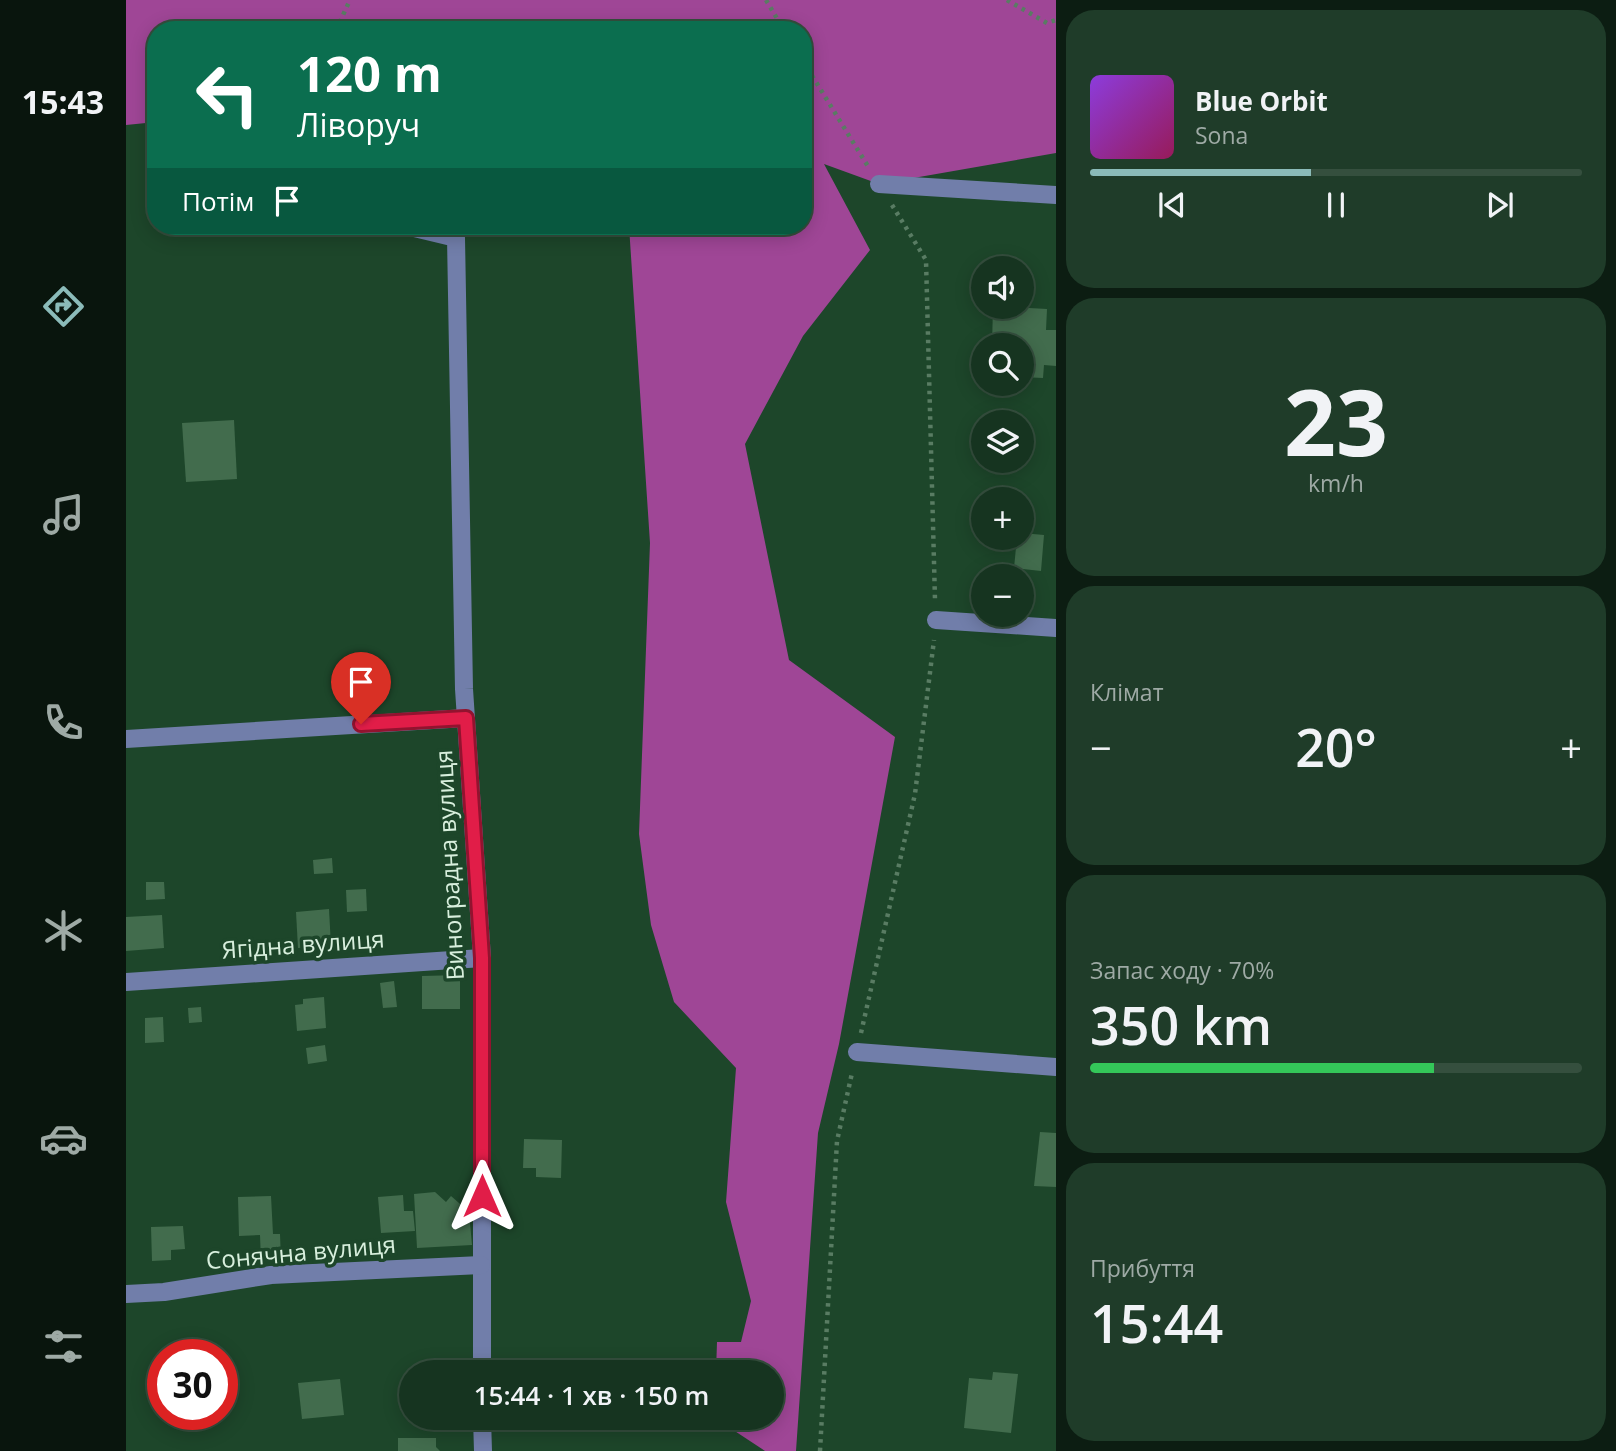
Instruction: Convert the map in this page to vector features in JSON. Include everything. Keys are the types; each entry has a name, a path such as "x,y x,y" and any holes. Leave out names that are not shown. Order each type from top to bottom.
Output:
{"street":[{"path":"879,184 1056,195"},
{"name":"Виноградна вулиця","path":"444,235 456,238 466,718 482,958 482,1360"},
{"path":"936,620 1056,628"},
{"path":"126,739 466,718"},
{"name":"Ягідна вулиця","path":"126,982 482,958"},
{"path":"857,1052 1056,1067"},
{"name":"Сонячна вулиця","path":"126,1294 164,1292 271,1275 481,1265"},
{"path":"482,1430 483,1451"}],"path":[{"path":"340,21 350,0"},
{"path":"766,0 779,21"},
{"path":"1007,0 1047,23 1056,20"},
{"path":"812,76 926,260 936,620 915,794 837,1140 820,1451"}],"shaded area":[{"path":"126,0 1056,0 1056,153 879,184 824,164 870,250 803,336 745,444 789,660 895,737 839,1044 818,1133 796,1451 765,1451 733,1430 784,1430 784,1360 716,1360 717,1342 741,1342 751,1301 726,1202 736,1068 674,1002 651,925 639,834 650,543 630,235 812,235 812,21 147,21 147,123 126,125"}],"building":[{"path":"1034,308 1047,309 1046,330 1056,330 1056,366 1044,365 1043,378 1034,378 1034,333 992,333 993,319 1034,319"},
{"path":"234,420 237,479 186,482 182,423"},
{"path":"1034,534 1044,535 1041,571 1034,570 1034,564 1014,564 1016,550 1034,550"},
{"path":"332,858 333,873 314,874 313,860"},
{"path":"146,882 164,882 165,899 146,900"},
{"path":"366,889 367,911 347,912 346,890"},
{"path":"329,909 331,946 298,948 296,912"},
{"path":"162,915 164,948 126,951 126,917"},
{"path":"460,975 460,1009 422,1009 422,976"},
{"path":"394,981 397,1007 383,1008 380,983"},
{"path":"324,997 326,1028 297,1031 295,1005 303,1004 303,999"},
{"path":"201,1007 202,1022 189,1023 188,1008"},
{"path":"163,1017 164,1042 145,1043 145,1018"},
{"path":"325,1045 327,1061 308,1064 306,1048"},
{"path":"1040,1132 1056,1133 1056,1187 1034,1186"},
{"path":"524,1139 562,1140 561,1178 536,1177 536,1168 523,1168"},
{"path":"435,1192 446,1202 451,1196 467,1210 462,1216 470,1223 472,1245 417,1248 414,1194"},
{"path":"403,1195 404,1211 413,1211 415,1231 381,1233 378,1197"},
{"path":"271,1196 273,1234 280,1234 281,1260 261,1261 260,1235 239,1236 238,1197"},
{"path":"183,1226 185,1249 171,1250 171,1260 152,1261 151,1227"},
{"path":"993,1372 1018,1374 1011,1433 964,1428 969,1378 992,1380"},
{"path":"340,1379 344,1415 302,1419 298,1383"},
{"path":"398,1438 436,1438 436,1447 440,1451 398,1451"}],"route":[{"path":"361,724 466,718 482,958 482,1196"}]}
